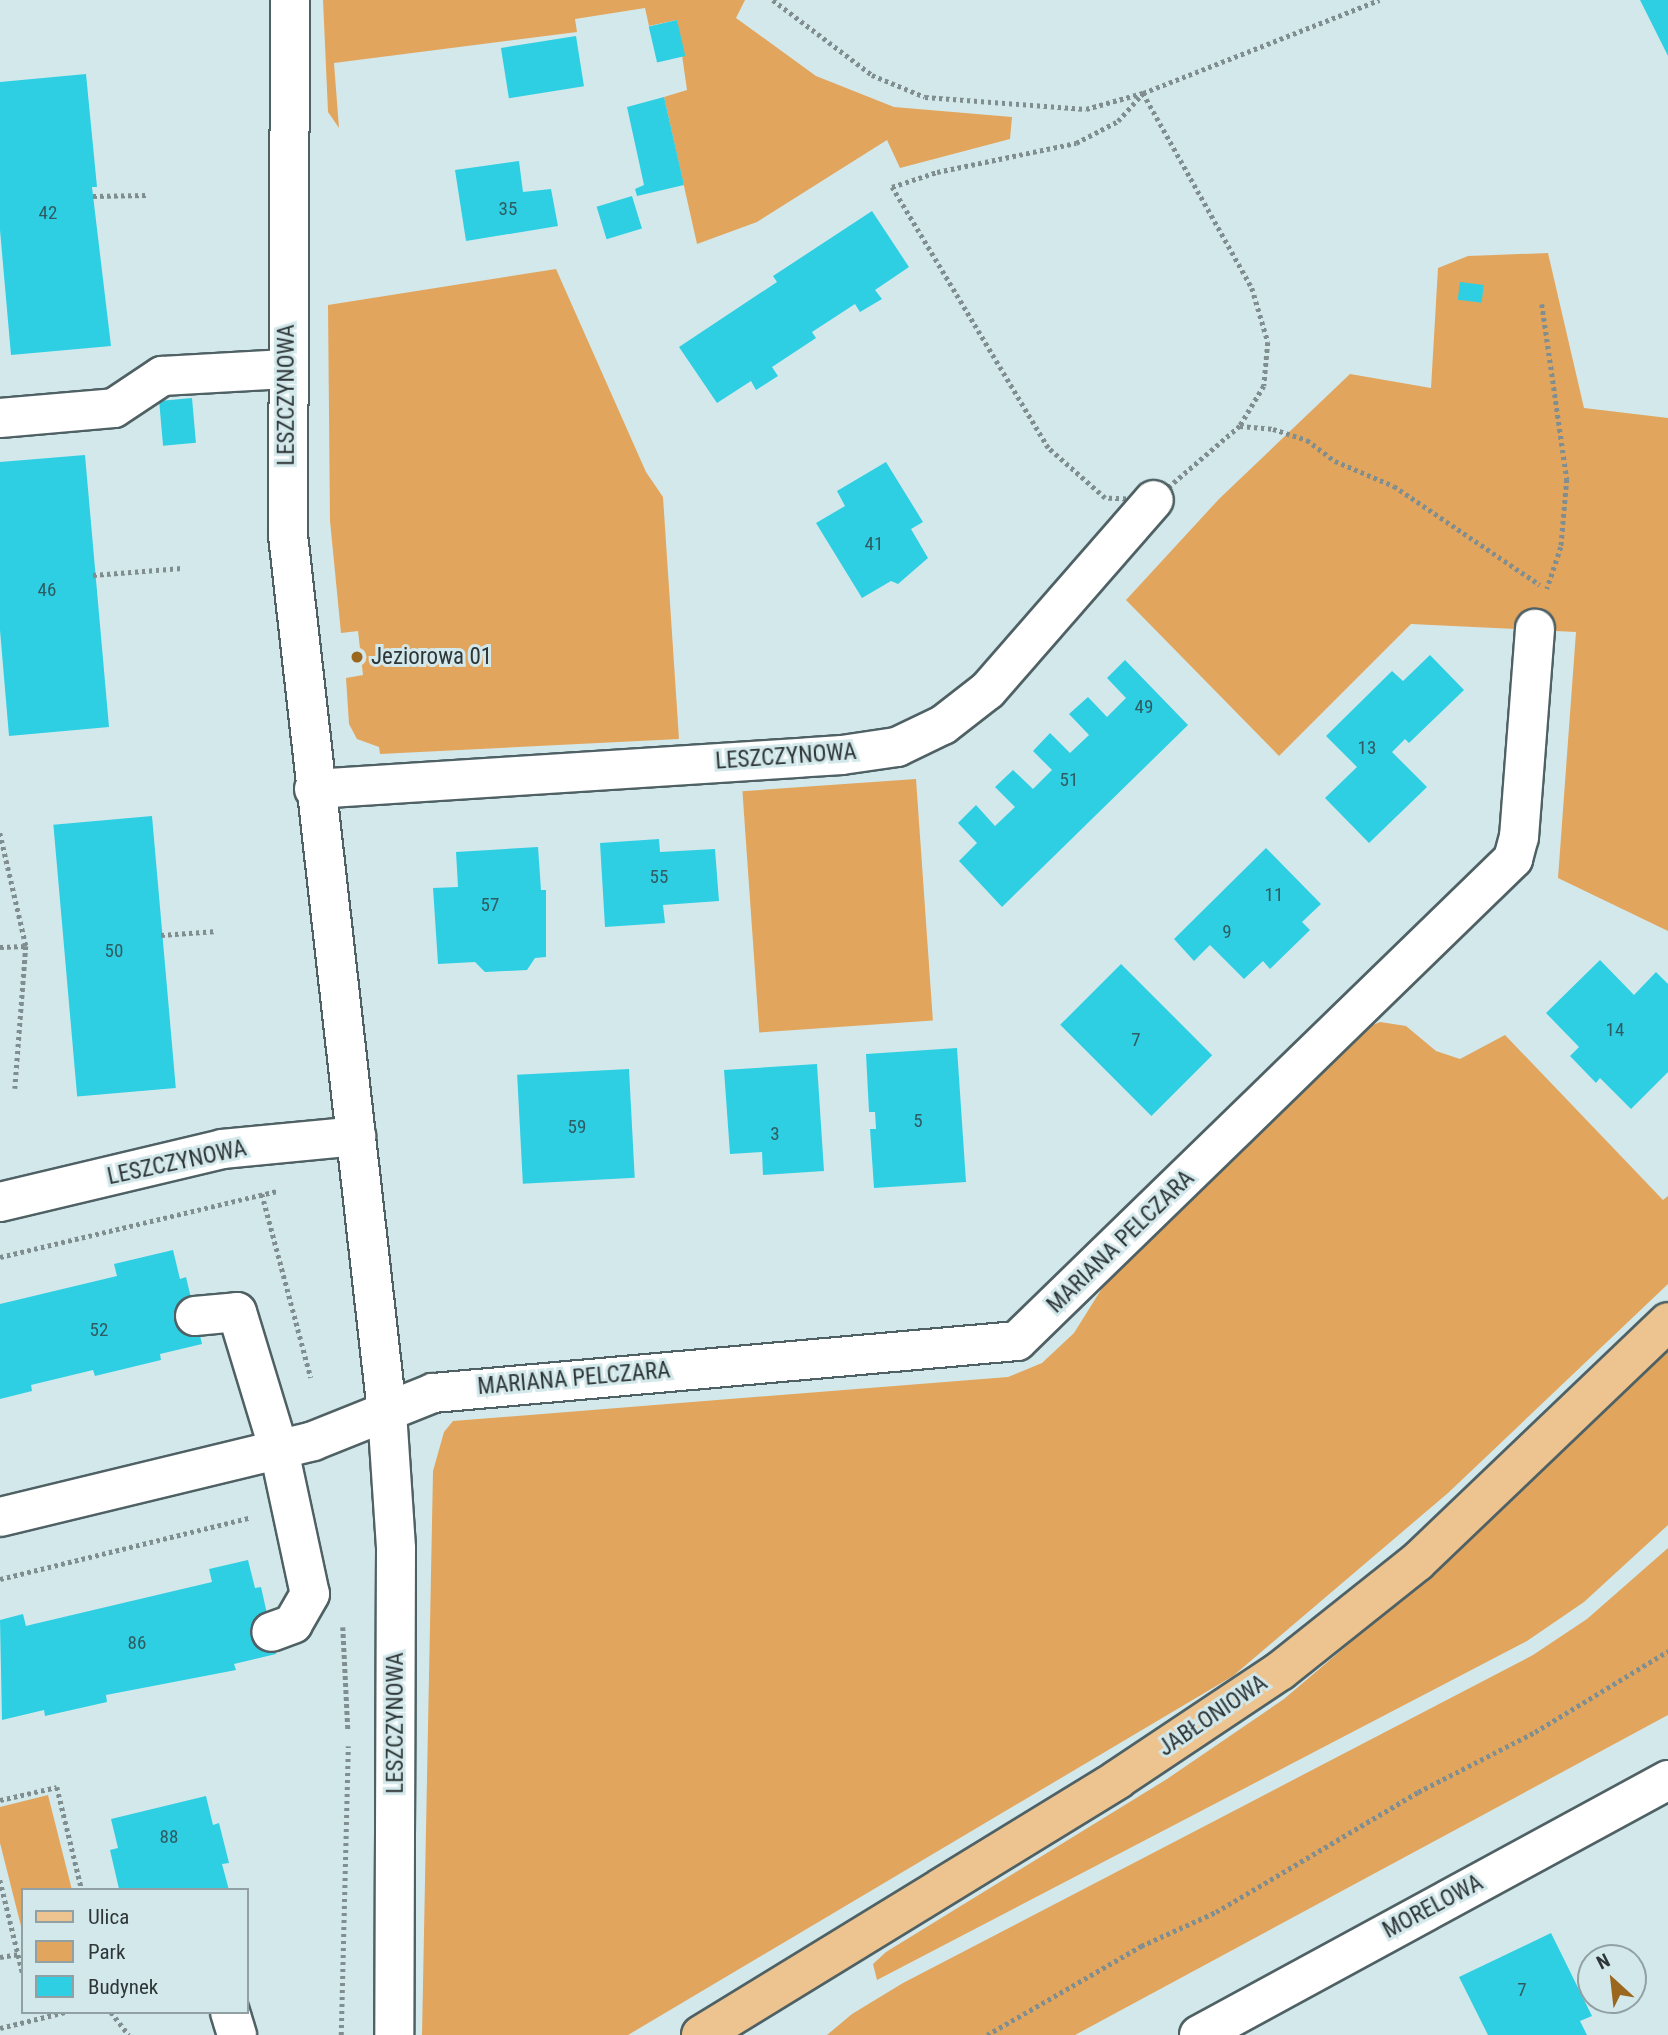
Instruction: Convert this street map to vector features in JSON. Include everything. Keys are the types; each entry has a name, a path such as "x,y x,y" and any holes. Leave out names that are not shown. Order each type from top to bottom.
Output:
{"main road":[{"name":"JABŁONIOWA","path":"701,2035 1118,1779 1280,1671 1417,1562 1668,1322"}],"street":[{"name":"LESZCZYNOWA","path":"290,0 286,369 288,535 314,789 387,1412 396,1549 394,2035"},
{"path":"0,418 114,408 162,376 286,369"},
{"name":"LESZCZYNOWA","path":"314,789 842,755 897,747 943,724 988,690 1154,500"},
{"name":"MARIANA PELCZARA","path":"387,1412 433,1393 516,1383 1017,1341 1513,859 1519,837 1535,629"},
{"name":"LESZCZYNOWA","path":"0,1202 222,1149 356,1136"},
{"path":"195,1316 237,1311 279,1450 310,1594 293,1624 271,1632"},
{"path":"0,1517 279,1450 387,1412"},
{"name":"MORELOWA","path":"1199,2035 1668,1780"},
{"path":"231,2014 237,2035"}],"path":[{"path":"773,0 872,75 925,97 1086,109 1143,93 1379,0"},
{"path":"1143,93 1251,288 1264,331 1264,386 1240,426 1154,500 1105,498 1048,448 892,187 937,172 1076,143 1118,121 1143,93"},
{"path":"93,197 147,195"},
{"path":"1535,629 1561,547 1567,479 1542,304"},
{"path":"1240,426 1273,429 1307,440 1335,461 1394,486 1547,589"},
{"path":"93,575 182,568"},
{"path":"0,833 26,946 16,1089"},
{"path":"161,935 217,932"},
{"path":"0,947 26,946"},
{"path":"0,1257 262,1194 311,1378"},
{"path":"0,1579 292,1508"},
{"path":"341,2035 346,1901 343,1793 348,1741 343,1625"},
{"path":"986,2035 1141,1946 1216,1912 1385,1811 1535,1732 1668,1651"},
{"path":"0,1800 57,1787 82,1888"},
{"path":"0,1880 21,1966"},
{"path":"0,1957 18,1954"},
{"path":"32,2014 34,2020"},
{"path":"0,2028 57,2014"},
{"path":"113,2014 129,2035"}],"green space":[{"path":"323,0 745,0 736,18 816,76 894,107 1012,117 1010,139 900,168 887,140 757,222 697,244 664,97 687,90 677,20 649,26 645,8 575,19 577,32 334,63 339,128 328,112"},
{"path":"1548,253 1584,408 1668,418 1668,931 1558,878 1576,632 1411,624 1279,756 1126,600 1219,499 1350,374 1431,388 1438,268 1468,256"},
{"path":"556,269 646,472 663,497 679,739 380,754 379,747 357,739 349,724 346,678 363,675 358,631 341,633 330,521 328,305"},
{"path":"916,779 933,1020 759,1033 742,791"},
{"path":"1380,1022 1406,1026 1436,1051 1460,1059 1505,1035 1663,1200 1668,1196 1668,1284 1448,1493 1233,1676 628,2035 422,2035 433,1471 444,1432 453,1421 1008,1377 1042,1363 1074,1333 1116,1266 1352,1034"},
{"path":"1668,1349 1668,1525 1584,1602 1527,1641 877,1980 873,1964 886,1952 1167,1779 1284,1699 1459,1550"},
{"path":"1668,1548 1668,1715 1075,2035 827,2035 852,2014 903,1983 1533,1655 1587,1619"},
{"path":"48,1795 71,1888 21,1888 21,1926 0,1843 0,1807"}],"building":[{"path":"1640,0 1668,0 1668,56"},
{"path":"677,20 685,56 657,63 649,27"},
{"path":"576,36 584,86 509,98 501,48"},
{"path":"86,74 97,187 92,187 111,346 11,355 0,230 0,82"},
{"path":"664,97 684,185 637,196 635,189 644,185 627,107"},
{"path":"519,161 523,192 551,189 558,226 466,241 455,170"},
{"path":"632,196 642,229 607,239 597,207"},
{"path":"872,211 909,267 875,290 882,299 860,312 855,304 812,332 816,338 772,367 778,376 756,390 751,381 717,403 679,347 777,282 773,276"},
{"path":"1460,282 1484,285 1482,303 1458,300"},
{"path":"192,398 196,443 163,446 159,401"},
{"path":"85,455 109,727 9,736 0,630 0,462"},
{"path":"886,462 923,522 911,529 928,558 898,584 891,581 862,598 816,523 845,506 837,491"},
{"path":"1430,655 1464,690 1409,743 1405,739 1392,752 1427,787 1369,843 1325,798 1357,767 1326,736 1392,671 1403,681"},
{"path":"1125,660 1188,725 1002,907 959,861 977,843 958,823 976,805 995,826 1015,807 995,787 1013,770 1033,789 1052,770 1033,751 1050,733 1070,753 1089,735 1069,714 1088,697 1107,717 1126,698 1107,678"},
{"path":"152,816 176,1088 77,1097 53,825"},
{"path":"659,839 660,852 715,849 719,901 663,905 665,923 605,927 600,843"},
{"path":"538,847 541,890 546,890 546,957 535,958 527,970 485,972 475,962 438,964 433,888 458,887 456,852"},
{"path":"1266,848 1321,904 1302,922 1310,930 1270,969 1263,961 1244,979 1210,945 1194,961 1174,939"},
{"path":"1600,960 1634,995 1656,972 1668,984 1668,1072 1631,1109 1600,1078 1596,1083 1570,1056 1579,1047 1546,1013"},
{"path":"1121,964 1212,1055 1151,1116 1060,1025"},
{"path":"957,1048 966,1182 874,1188 870,1129 876,1129 875,1112 869,1112 866,1054"},
{"path":"817,1064 824,1171 763,1175 762,1152 730,1154 724,1070"},
{"path":"629,1069 635,1178 523,1184 517,1075"},
{"path":"173,1250 180,1279 186,1277 202,1344 160,1354 161,1360 95,1376 93,1370 31,1385 32,1391 0,1399 0,1304 117,1276 114,1264"},
{"path":"248,1560 255,1588 261,1587 276,1654 234,1664 236,1670 106,1695 107,1702 45,1716 44,1710 2,1720 0,1620 23,1614 26,1626 212,1582 209,1569"},
{"path":"206,1796 213,1825 219,1823 229,1863 222,1864 228,1888 119,1888 110,1850 118,1848 111,1819"},
{"path":"1551,1933 1577,1986 1577,2014 1592,2016 1580,2021 1587,2035 1488,2035 1459,1977"}],"place":[{"name":"Jeziorowa 01","path":"357,657"}]}
